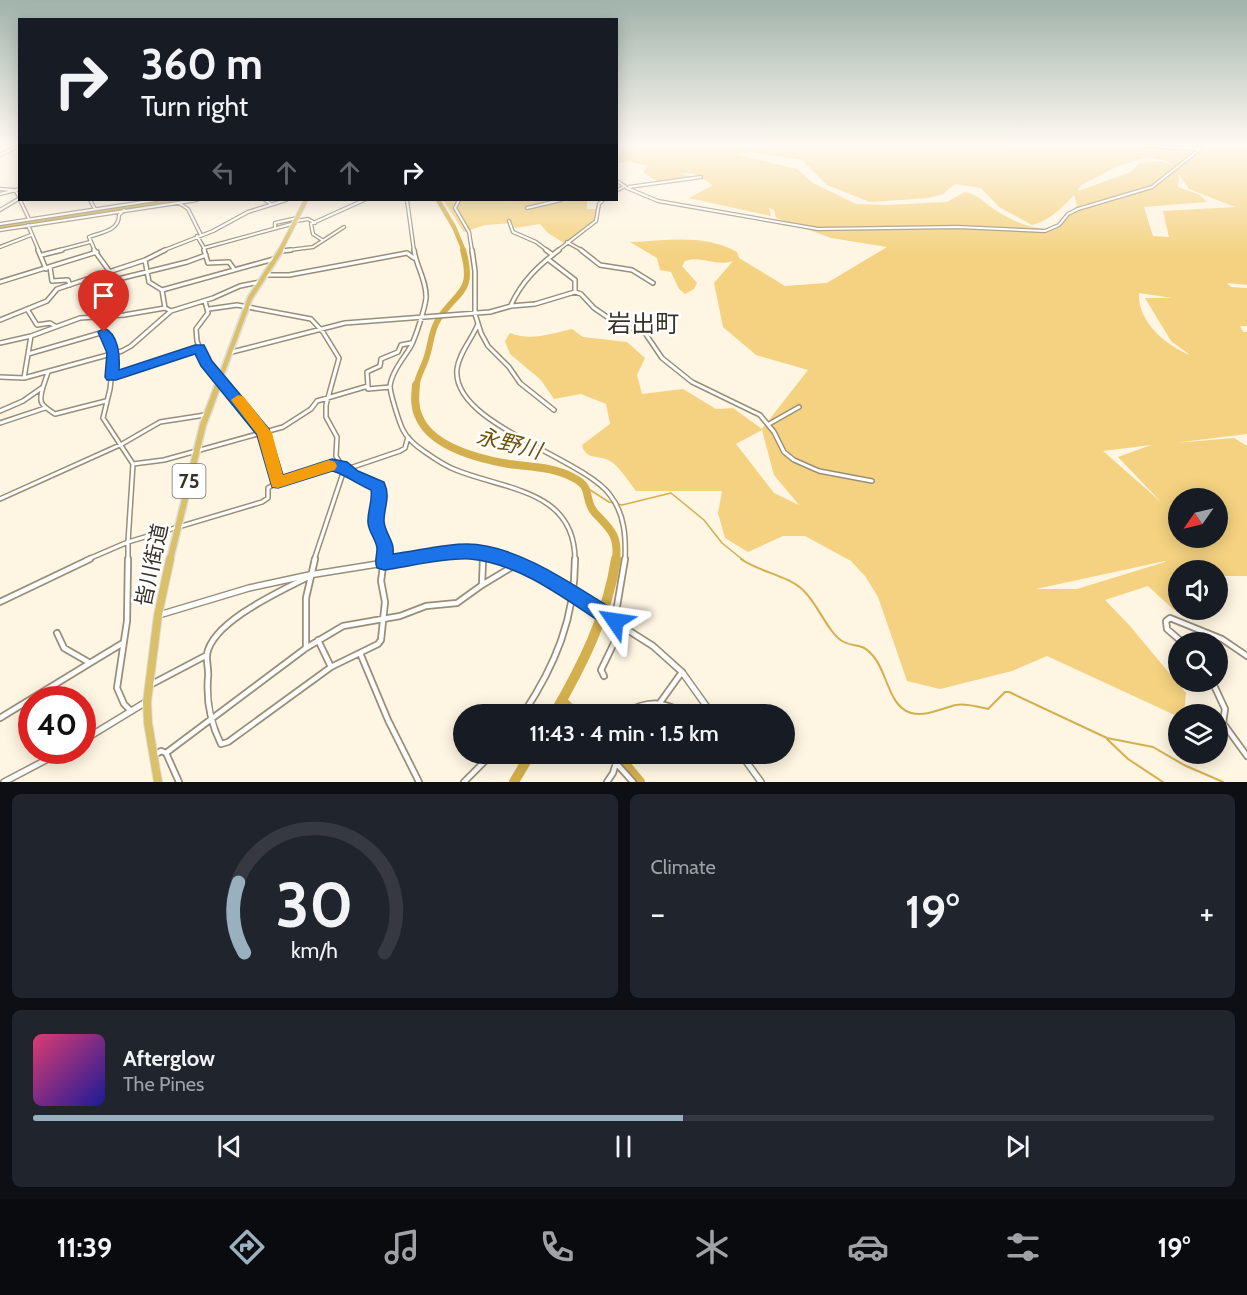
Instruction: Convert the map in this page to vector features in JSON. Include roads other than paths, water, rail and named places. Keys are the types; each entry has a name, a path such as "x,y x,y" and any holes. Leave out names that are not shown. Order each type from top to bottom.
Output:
{"main road":[{"name":"皆川街道","path":"158,782 147,702 148,686 158,615 177,525 207,415 250,298 267,275 306,201"}],"street":[{"path":"618,181 658,201 811,228 958,227 1035,232 1059,225 1068,214 1078,208 1152,187 1159,181"},
{"path":"618,190 667,181"},
{"path":"0,189 15,190"},
{"path":"0,194 18,189"},
{"path":"15,190 18,195"},
{"path":"0,210 18,199"},
{"path":"20,201 29,219 31,236 37,250 42,255 46,269"},
{"path":"91,201 95,208"},
{"path":"110,272 90,242 91,235 118,225 117,219 128,201"},
{"path":"0,224 148,201"},
{"path":"0,230 178,201 188,209 208,263 229,262 234,269"},
{"path":"267,201 271,204"},
{"path":"0,320 47,301 57,289 145,260 282,201"},
{"path":"322,240 313,234 311,225 363,201"},
{"path":"407,201 416,259 426,293 424,310 412,343 399,364 390,387 399,419 408,437 424,453 446,465 521,490 547,502 568,525 575,542 573,595 561,646 541,687 530,704"},
{"path":"458,201 455,208 468,228 473,260 475,314 488,346 509,367 520,383 554,410"},
{"path":"527,208 557,201"},
{"path":"510,307 519,287 539,265 549,260 567,242 596,221 599,204 602,201"},
{"path":"275,228 275,223 308,219 315,223"},
{"path":"204,248 296,221"},
{"path":"509,221 508,225 513,232 536,242 553,255"},
{"path":"279,251 313,247 344,227"},
{"path":"0,247 31,236"},
{"path":"42,255 90,242"},
{"path":"567,242 575,245 600,265 632,270 652,283"},
{"path":"0,282 97,252"},
{"path":"267,275 289,275 407,253 416,259"},
{"path":"92,316 97,298 94,285 206,255"},
{"path":"145,260 151,285 162,290 276,259"},
{"path":"549,260 575,280 575,292"},
{"path":"50,267 52,281 68,280 70,285"},
{"path":"0,377 24,378 114,353 131,346 171,311 205,301 240,286 261,282"},
{"path":"162,290 165,308"},
{"path":"231,352 345,323 475,314 535,304 575,292 581,294 594,308 616,323 645,333 662,358 677,371 707,390 755,411 769,424 784,452 801,464 832,474 872,481"},
{"path":"205,301 209,309"},
{"path":"278,482 264,433 221,378 206,363 199,348 196,329 209,309 228,305 256,307 308,318 320,328 339,358 326,405 326,417 338,437 336,456 343,468 308,576 303,621 306,648"},
{"path":"0,343 31,336 55,326 92,316 124,315 165,308 171,311"},
{"path":"27,309 37,325 50,323 55,326"},
{"path":"478,324 457,366 458,381 467,401 522,440 590,476 606,490 618,509 624,526 626,546 622,587 613,620 615,642 601,670 604,676"},
{"path":"28,354 104,332 114,353 103,418 133,464 128,542 127,621 117,688 124,704 130,710"},
{"path":"24,378 31,336"},
{"path":"390,387 368,389 367,372 380,366 381,359 398,352 401,345 412,343"},
{"path":"111,377 199,348"},
{"path":"48,372 39,400 45,408 55,414 106,401"},
{"path":"133,464 165,460 264,433 291,424 317,401 368,386"},
{"path":"0,411 23,401 43,387"},
{"path":"769,424 799,407"},
{"path":"0,423 45,408"},
{"path":"0,499 122,444 160,422 207,415"},
{"path":"343,468 400,452 405,448 408,437"},
{"path":"0,602 52,575 128,542 177,525 262,502 268,498 268,488 278,482 331,465 343,468 378,486 381,492 376,519 377,532 386,547 381,580 385,602 381,640 331,667 228,742 221,744 209,722 207,693 209,660 207,655"},
{"path":"158,615 249,588 308,576 458,552 483,554 519,563 653,646 682,672 705,704"},
{"path":"482,585 483,554"},
{"path":"153,755 166,753 306,648 344,626 400,616 426,606 457,603 519,563"},
{"path":"148,686 207,655 214,638 246,609 308,576"},
{"path":"1170,632 1167,629 1166,621 1170,618 1204,632"},
{"path":"57,633 64,648 90,663"},
{"path":"318,640 331,667"},
{"path":"0,718 123,643"},
{"path":"1228,643 1247,656"},
{"path":"360,653 388,720 419,782"},
{"path":"659,704 682,672"},
{"path":"1218,692 1225,709 1223,723 1247,756"},
{"path":"96,732 147,702"},
{"path":"166,753 179,782"},
{"path":"4,782 38,764"},
{"path":"464,782 482,764"},
{"path":"607,782 616,764 633,782"},
{"path":"748,764 760,782"}],"waterway":[{"path":"0,227 168,201"},
{"name":"永野川","path":"439,201 454,227 464,251"},
{"name":"永野川","path":"416,387 436,324 466,283 463,250"},
{"name":"永野川","path":"416,385 417,413 425,428 434,437 471,455 509,464 549,469 579,481 586,489 591,508 615,538 616,560"},
{"path":"587,488 609,502 622,505 671,493 704,520 722,543 743,560"},
{"name":"永野川","path":"559,704 600,620 616,559"},
{"path":"741,559 803,590 837,637 847,643 865,648 874,657 893,697 898,704 911,713 929,713 960,705 988,709 1005,692 1009,692 1107,738 1153,747 1184,765 1223,782"},
{"path":"562,701 565,704"},
{"path":"1107,739 1128,759 1163,782"},
{"name":"永野川","path":"514,782 525,764"},
{"path":"625,764 640,782"}],"district":[{"name":"岩出町","path":"643,324"}]}
